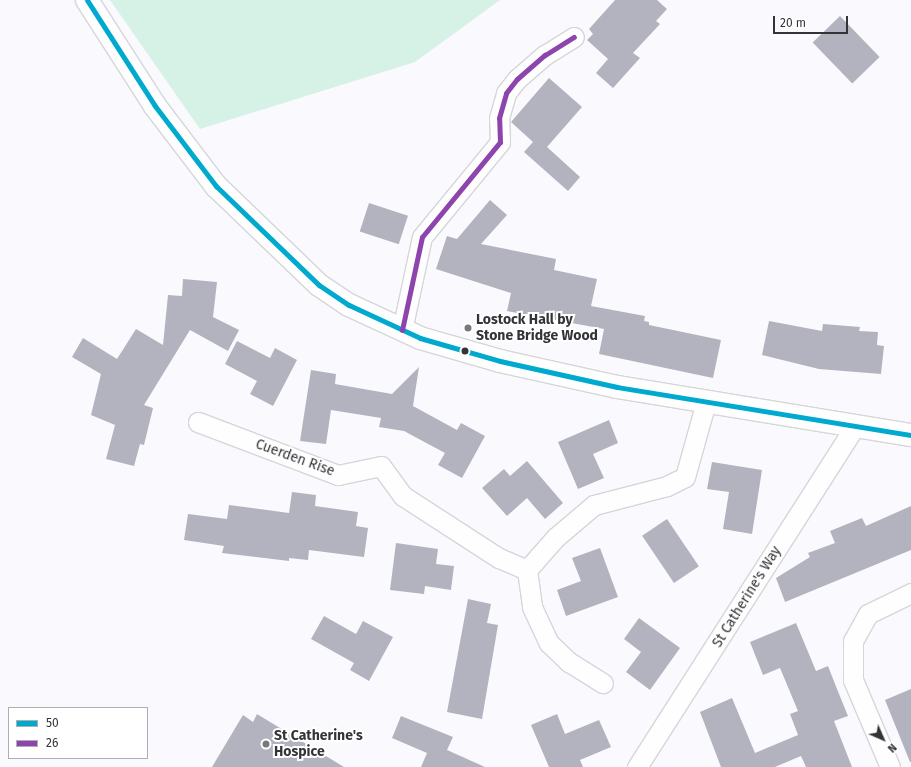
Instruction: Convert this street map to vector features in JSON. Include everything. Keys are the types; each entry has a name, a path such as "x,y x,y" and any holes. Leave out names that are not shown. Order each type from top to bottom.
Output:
{"street":[{"path":"87,0 155,106 216,186 319,285 349,305 402,330 458,351 617,387 911,436"},
{"path":"402,330 422,237 500,142 499,118 506,93 517,79 545,55 574,37"},
{"path":"603,683 569,662 549,643 532,607 527,570 555,538 594,505 667,486 686,477 706,402"},
{"name":"Cuerden Rise","path":"198,422 338,475 381,466 404,496 499,558 527,570"},
{"name":"St Catherine's Way","path":"637,767 855,426"},
{"path":"890,767 853,680 853,641 868,614 911,593"}],"green space":[{"path":"110,0 500,0 415,62 200,129"}],"building":[{"path":"615,0 657,0 667,9 656,21 660,24 633,53 640,58 613,88 596,73 608,59 587,40 593,34 589,29"},
{"path":"840,16 880,57 852,83 813,42"},
{"path":"549,78 582,107 547,147 580,177 568,191 524,152 533,142 511,122"},
{"path":"490,200 507,215 481,244 556,259 554,270 597,279 591,306 645,316 644,321 649,322 649,325 721,340 713,378 599,354 604,329 507,311 511,293 436,269 447,236 457,239"},
{"path":"369,203 408,216 399,244 360,232"},
{"path":"183,279 217,282 213,317 239,330 228,351 190,330 144,405 153,408 144,445 140,444 134,466 106,459 115,425 91,415 101,374 72,357 83,338 117,359 136,329 163,345 168,295 182,296"},
{"path":"769,321 822,331 823,324 860,327 859,331 878,332 877,345 884,346 881,374 819,369 762,355"},
{"path":"237,341 270,358 275,348 297,360 273,406 250,394 257,381 225,364"},
{"path":"419,367 413,406 457,430 461,423 485,436 462,478 438,465 445,453 404,431 379,427 381,418 331,410 326,444 300,441 311,370 336,374 335,384 392,394"},
{"path":"609,420 618,443 593,454 604,478 578,489 558,442"},
{"path":"527,461 563,503 545,519 527,498 507,516 482,488 504,469 510,476"},
{"path":"712,462 762,470 752,534 723,529 729,492 707,489"},
{"path":"292,492 316,495 315,506 358,512 356,526 368,528 364,557 309,550 308,560 289,558 289,561 222,553 224,546 184,540 188,514 227,519 229,505 289,513"},
{"path":"911,506 911,550 785,602 776,578 810,557 808,553 835,543 830,531 862,518 866,526"},
{"path":"667,519 699,566 674,583 642,536"},
{"path":"396,543 438,549 436,564 454,566 451,590 425,586 424,594 390,590"},
{"path":"600,548 618,597 566,616 557,590 581,581 572,558"},
{"path":"468,599 491,604 487,623 498,625 482,719 447,712"},
{"path":"324,616 356,634 363,621 393,637 369,681 350,670 354,663 311,639"},
{"path":"639,618 680,648 650,690 626,672 641,652 624,639"},
{"path":"796,623 816,671 828,666 848,716 834,721 852,767 806,767 801,756 775,767 721,767 700,712 732,698 755,753 798,735 790,714 798,711 780,668 763,675 750,642"},
{"path":"911,689 911,762 910,762 885,700"},
{"name":"St Catherine's Hospice","path":"257,714 344,767 212,767 243,715 253,722"},
{"path":"557,714 565,734 599,720 611,747 580,760 583,767 549,767 531,725"},
{"path":"401,716 453,737 447,750 485,767 421,767 427,753 392,738"}],"transit line":[{"name":"50","path":"87,0 155,106 216,186 319,285 349,305 420,338 500,361 617,387 911,435"},
{"name":"26","path":"402,330 422,237 500,142 499,118 506,93 517,79 545,55 574,37"}],"place":[{"name":"Lostock Hall by Stone Bridge Wood","path":"468,328"},
{"name":"St Catherine's Hospice","path":"266,744"}]}
